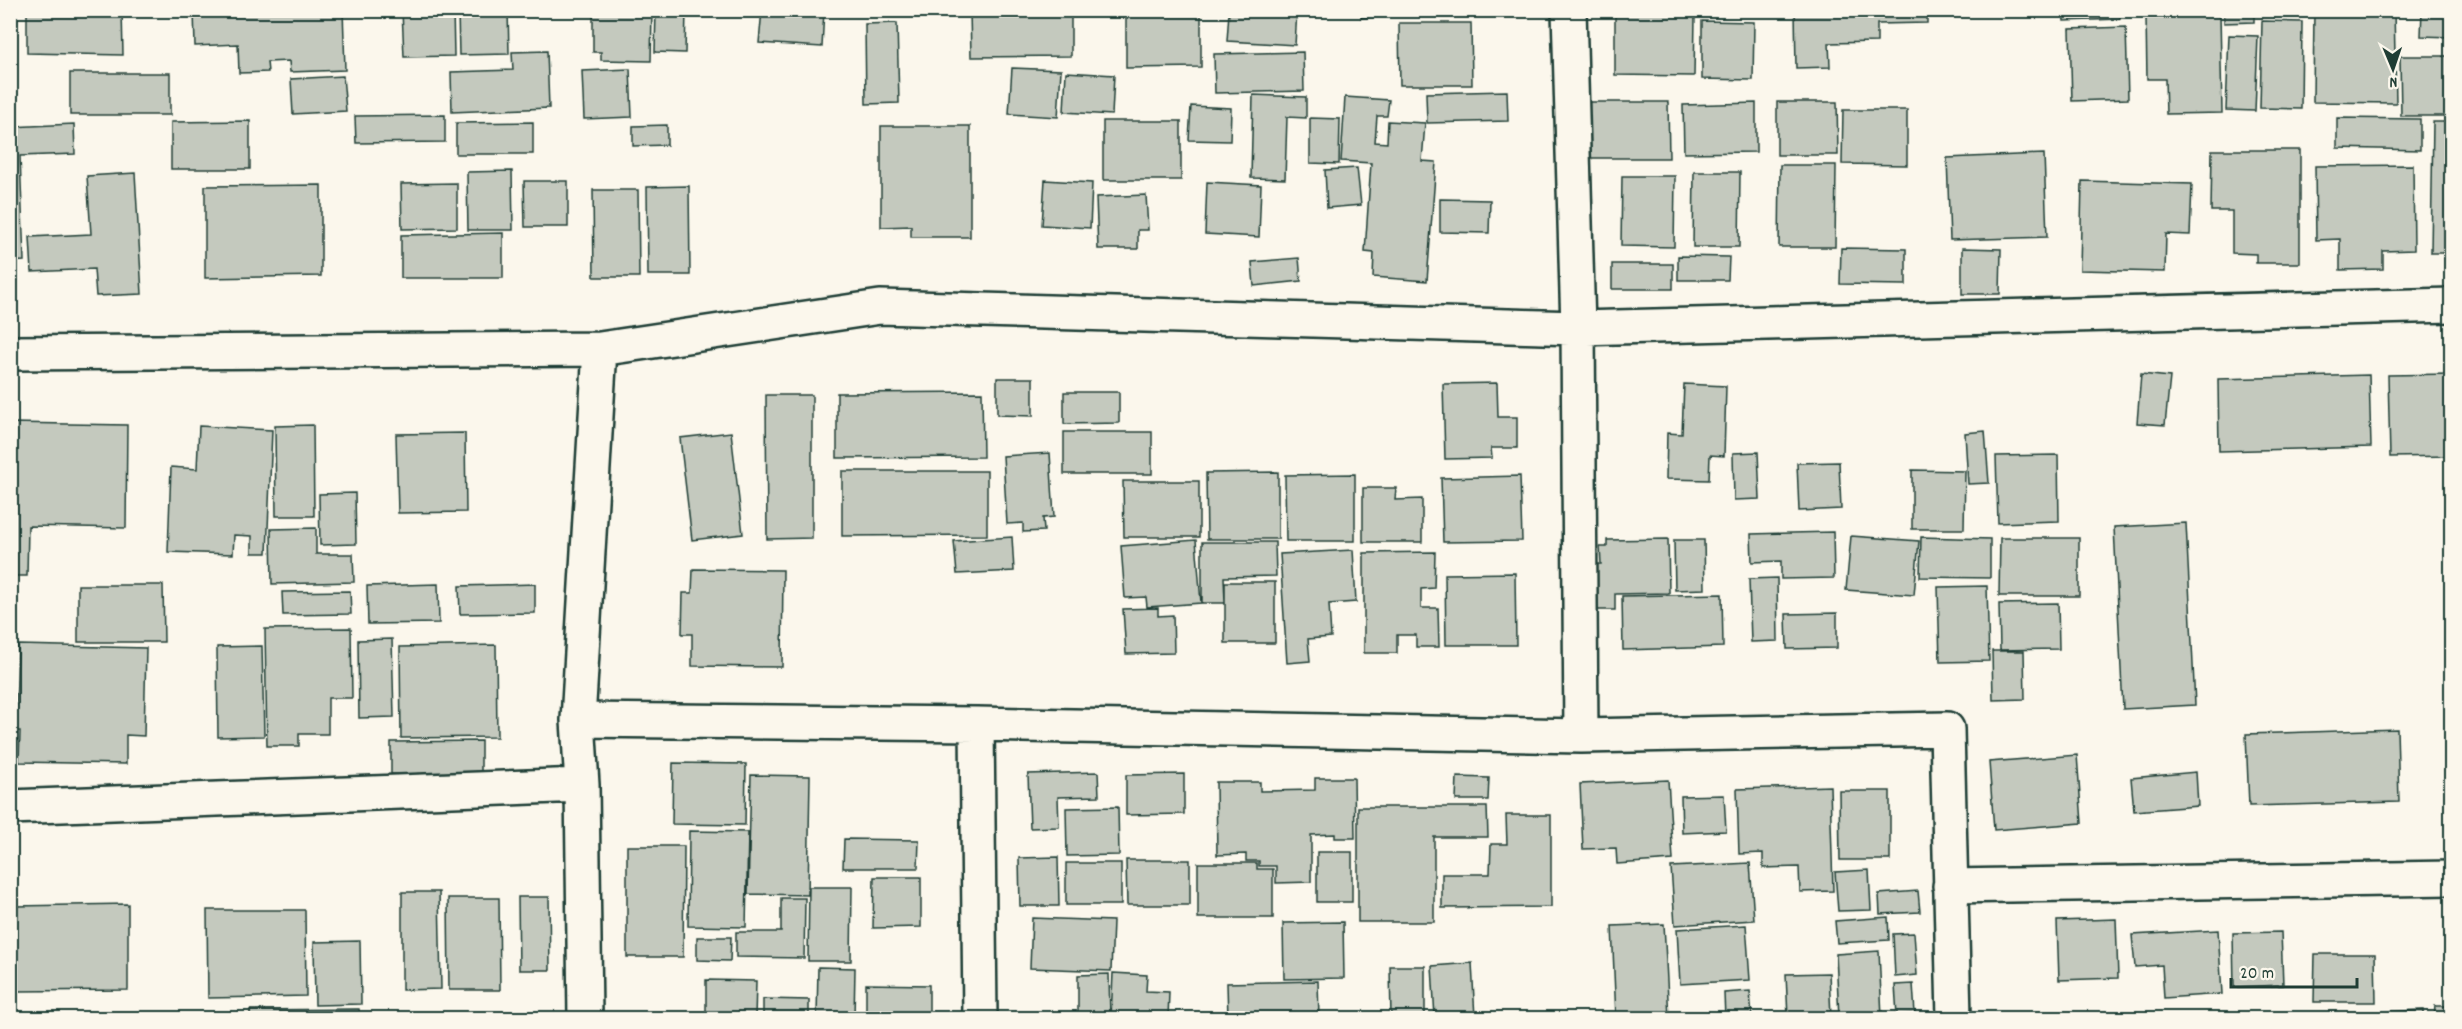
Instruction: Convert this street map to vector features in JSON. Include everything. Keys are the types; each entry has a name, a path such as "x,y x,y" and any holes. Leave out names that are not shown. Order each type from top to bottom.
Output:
{"street":[{"path":"1569,10 1578,328 1581,736"},
{"path":"10,353 600,349 880,307 1578,328 2451,305"},
{"path":"585,1018 582,785 578,720 600,349"},
{"path":"578,720 977,724 1581,736 1947,729 1954,1018"},
{"path":"977,724 980,1018"},
{"path":"10,807 582,785"},
{"path":"1950,886 2451,878"}],"building":[{"path":"27,10 122,10 123,55 27,53"},
{"path":"194,10 343,10 345,70 290,72 289,61 267,62 268,72 239,73 238,44 195,46"},
{"path":"402,10 453,10 454,56 404,57"},
{"path":"458,10 508,10 509,54 459,55"},
{"path":"593,10 652,10 651,61 601,60 601,52 593,52"},
{"path":"656,10 686,10 685,53 655,52"},
{"path":"762,10 824,10 822,47 759,43"},
{"path":"970,10 1071,10 1071,56 971,57"},
{"path":"1126,10 1201,10 1201,67 1126,68"},
{"path":"1211,10 1297,10 1295,45 1227,41 1229,12"},
{"path":"1361,10 1407,10 1408,15 1361,18"},
{"path":"1615,10 1676,10 1676,16 1695,16 1694,76 1615,75"},
{"path":"1795,10 1927,10 1927,23 1877,24 1877,42 1829,43 1830,67 1796,68"},
{"path":"2063,10 2120,10 2120,19 2064,21"},
{"path":"2224,10 2254,10 2254,22 2224,23"},
{"path":"2314,10 2394,10 2396,103 2313,102"},
{"path":"2422,10 2452,10 2452,37 2421,36"},
{"path":"2220,15 2222,113 2166,114 2165,79 2147,79 2146,16"},
{"path":"1702,21 1754,22 1753,80 1702,79"},
{"path":"2262,21 2302,22 2301,109 2260,108"},
{"path":"897,23 899,103 866,104 865,24"},
{"path":"1399,23 1471,23 1472,85 1400,85"},
{"path":"2126,27 2128,99 2072,101 2070,29"},
{"path":"2229,35 2258,36 2255,111 2226,110"},
{"path":"547,51 549,108 452,112 451,72 513,70 512,52"},
{"path":"1303,52 1304,91 1215,93 1214,54"},
{"path":"2400,56 2452,56 2452,116 2401,116"},
{"path":"1012,68 1061,70 1058,117 1009,114"},
{"path":"630,69 632,117 584,119 582,71"},
{"path":"1066,72 1114,75 1112,115 1064,112"},
{"path":"70,73 170,73 170,115 70,115"},
{"path":"343,76 346,111 293,114 291,79"},
{"path":"1507,91 1508,121 1427,123 1426,93"},
{"path":"1253,95 1306,97 1306,118 1287,117 1285,179 1251,178"},
{"path":"1345,97 1389,100 1387,116 1377,116 1375,142 1387,143 1388,121 1425,123 1422,161 1436,162 1427,281 1373,277 1374,253 1365,252 1371,163 1341,161"},
{"path":"1584,102 1668,102 1669,158 1584,158"},
{"path":"1777,102 1837,102 1838,155 1777,155"},
{"path":"1756,103 1756,152 1684,153 1683,105"},
{"path":"1191,106 1231,108 1230,141 1189,140"},
{"path":"1843,110 1907,110 1907,165 1842,164"},
{"path":"445,115 445,142 356,143 355,116"},
{"path":"1310,118 1340,119 1339,164 1310,163"},
{"path":"2337,118 2420,119 2420,150 2337,148"},
{"path":"250,121 250,169 171,169 171,122"},
{"path":"1103,121 1181,121 1181,180 1103,180"},
{"path":"533,122 533,154 456,154 456,123"},
{"path":"2433,122 2452,122 2452,253 2431,253"},
{"path":"74,124 75,154 20,156 24,261 10,262 10,127"},
{"path":"667,125 667,145 633,146 633,126"},
{"path":"881,126 970,126 970,237 911,237 911,226 881,227"},
{"path":"2212,150 2300,150 2300,263 2256,263 2256,254 2232,253 2232,211 2211,211"},
{"path":"2044,154 2047,237 1950,240 1947,158"},
{"path":"1780,165 1836,165 1835,247 1779,247"},
{"path":"2413,165 2414,250 2383,251 2383,269 2340,270 2340,239 2316,240 2315,166"},
{"path":"1357,168 1361,205 1327,208 1325,170"},
{"path":"512,171 513,230 468,230 467,172"},
{"path":"1694,172 1740,172 1739,247 1693,247"},
{"path":"135,173 142,294 96,296 94,269 32,272 30,237 91,234 87,176"},
{"path":"1622,176 1675,176 1674,247 1621,246"},
{"path":"1045,180 1092,183 1090,228 1042,225"},
{"path":"524,181 568,181 568,227 525,227"},
{"path":"2082,181 2192,184 2190,235 2166,234 2165,272 2080,270"},
{"path":"1207,182 1261,185 1259,237 1205,234"},
{"path":"457,183 457,228 402,229 401,184"},
{"path":"321,185 321,276 205,278 205,186"},
{"path":"689,186 690,275 648,275 647,187"},
{"path":"593,190 638,190 639,277 594,277"},
{"path":"1146,195 1148,230 1138,230 1138,249 1098,249 1096,197"},
{"path":"1440,199 1490,200 1489,233 1440,232"},
{"path":"503,233 503,278 401,278 401,235"},
{"path":"1841,248 1906,249 1906,285 1840,284"},
{"path":"1962,248 2001,249 2000,294 1962,294"},
{"path":"1678,256 1729,257 1728,280 1678,280"},
{"path":"1299,258 1301,281 1254,286 1252,262"},
{"path":"1612,264 1673,264 1673,289 1612,289"},
{"path":"2141,374 2170,377 2165,425 2137,423"},
{"path":"2452,374 2452,456 2390,457 2388,375"},
{"path":"2369,375 2371,447 2219,451 2218,379"},
{"path":"997,378 1033,378 1033,416 997,415"},
{"path":"1497,383 1498,417 1517,417 1517,448 1491,448 1492,458 1445,459 1443,384"},
{"path":"1684,384 1726,386 1724,456 1710,455 1709,480 1666,479 1667,433 1682,434"},
{"path":"982,392 983,457 837,458 837,393"},
{"path":"1064,392 1119,392 1119,423 1064,424"},
{"path":"766,395 812,395 812,538 767,539"},
{"path":"10,423 127,425 126,528 28,526 27,576 10,576"},
{"path":"313,425 314,516 276,516 275,426"},
{"path":"199,426 272,430 267,553 252,553 252,536 234,535 233,554 168,552 171,467 197,469"},
{"path":"1985,431 1989,483 1968,484 1965,433"},
{"path":"731,432 743,534 692,540 680,438"},
{"path":"1064,432 1152,432 1152,474 1064,474"},
{"path":"465,433 466,512 398,513 396,434"},
{"path":"1758,452 1760,499 1734,500 1733,453"},
{"path":"1050,453 1054,517 1043,518 1044,531 1023,532 1023,523 1007,524 1003,456"},
{"path":"2058,455 2059,521 1998,523 1996,456"},
{"path":"1839,462 1841,509 1799,511 1797,463"},
{"path":"1912,470 1965,471 1964,529 1912,529"},
{"path":"842,471 987,471 987,535 842,536"},
{"path":"1278,472 1278,539 1207,539 1206,473"},
{"path":"1355,474 1355,541 1286,541 1285,475"},
{"path":"1520,476 1522,541 1443,542 1441,478"},
{"path":"1123,481 1199,481 1199,537 1124,537"},
{"path":"1363,488 1396,488 1395,500 1422,499 1422,542 1363,542"},
{"path":"355,493 356,544 320,545 319,494"},
{"path":"2186,523 2195,705 2123,709 2114,527"},
{"path":"316,528 316,554 353,554 354,582 272,584 271,529"},
{"path":"1833,532 1834,578 1781,579 1781,561 1752,562 1751,534"},
{"path":"1851,536 1919,541 1914,595 1846,590"},
{"path":"1012,537 1014,571 957,574 954,541"},
{"path":"1921,537 1990,539 1990,578 1920,577"},
{"path":"2000,538 2079,538 2079,596 1999,596"},
{"path":"1668,539 1669,593 1615,594 1615,610 1594,610 1593,564 1601,564 1600,547 1607,547 1607,540"},
{"path":"1196,540 1201,603 1147,607 1146,597 1125,598 1121,546"},
{"path":"1674,540 1704,540 1705,589 1675,590"},
{"path":"1202,542 1275,542 1276,576 1224,577 1225,603 1202,603"},
{"path":"1353,550 1356,602 1329,604 1331,637 1308,639 1310,661 1287,663 1280,554"},
{"path":"1435,552 1434,588 1421,589 1421,608 1438,608 1439,647 1416,647 1416,635 1397,635 1397,653 1364,653 1364,553"},
{"path":"693,569 783,570 782,667 692,666 692,634 682,634 683,593 692,593"},
{"path":"1515,573 1516,645 1446,645 1445,574"},
{"path":"1777,578 1778,641 1751,642 1749,579"},
{"path":"1225,582 1275,582 1275,643 1225,643"},
{"path":"438,584 439,623 368,624 367,586"},
{"path":"535,584 535,613 460,614 459,586"},
{"path":"78,585 163,585 164,642 78,642"},
{"path":"1987,586 1989,661 1940,662 1938,587"},
{"path":"350,591 351,614 283,615 282,592"},
{"path":"1722,594 1723,647 1623,650 1622,596"},
{"path":"2058,603 2059,649 2000,650 1999,604"},
{"path":"1158,608 1158,616 1173,615 1174,653 1126,654 1123,609"},
{"path":"1837,613 1837,648 1787,649 1786,614"},
{"path":"351,628 352,698 328,698 328,734 299,734 299,746 267,746 265,629"},
{"path":"392,639 394,717 359,718 358,640"},
{"path":"18,645 146,648 144,736 126,735 126,764 19,762 20,731 10,731 10,710 16,710"},
{"path":"496,645 497,737 401,738 400,647"},
{"path":"262,646 264,736 218,737 217,647"},
{"path":"1992,651 2024,651 2025,699 1993,700"},
{"path":"2397,729 2399,802 2249,806 2246,734"},
{"path":"481,741 481,773 391,774 391,742"},
{"path":"2077,755 2082,823 1994,830 1989,762"},
{"path":"673,763 746,764 745,825 672,824"},
{"path":"1098,772 1099,796 1058,797 1059,827 1030,828 1028,774"},
{"path":"2196,772 2198,806 2134,811 2131,778"},
{"path":"1184,774 1184,814 1126,815 1126,775"},
{"path":"751,775 810,776 808,895 748,894"},
{"path":"1457,777 1489,778 1488,800 1456,800"},
{"path":"1315,778 1354,778 1355,838 1335,838 1335,834 1311,835 1311,882 1276,883 1276,866 1259,866 1259,861 1246,861 1246,854 1217,855 1216,782 1260,782 1260,791 1315,790"},
{"path":"1668,780 1673,860 1617,864 1616,848 1583,849 1580,784"},
{"path":"1830,786 1833,891 1800,892 1799,867 1763,868 1763,853 1739,854 1737,789"},
{"path":"1839,791 1890,791 1890,860 1840,860"},
{"path":"1724,795 1726,831 1682,833 1681,796"},
{"path":"1118,807 1119,855 1067,856 1066,808"},
{"path":"1358,807 1487,807 1488,837 1434,837 1434,922 1358,922"},
{"path":"1506,815 1551,815 1551,907 1442,908 1442,874 1490,874 1491,844 1507,844"},
{"path":"689,831 748,832 746,927 688,926"},
{"path":"844,839 919,840 918,868 843,868"},
{"path":"627,846 684,846 683,957 627,957"},
{"path":"1317,852 1352,852 1352,902 1317,902"},
{"path":"1058,857 1059,906 1020,906 1019,858"},
{"path":"1126,860 1190,860 1190,905 1127,905"},
{"path":"1066,863 1121,863 1121,905 1066,905"},
{"path":"1198,863 1257,863 1257,869 1273,869 1273,918 1198,918"},
{"path":"1750,863 1754,920 1675,925 1671,867"},
{"path":"1869,870 1871,910 1838,911 1835,872"},
{"path":"874,877 921,877 921,927 873,928"},
{"path":"809,887 852,887 851,961 808,961"},
{"path":"1918,891 1920,912 1880,914 1879,894"},
{"path":"402,892 439,892 441,989 402,990"},
{"path":"518,897 549,897 550,970 519,970"},
{"path":"448,898 499,898 500,990 449,990"},
{"path":"781,898 805,898 804,958 736,957 736,932 781,932"},
{"path":"128,904 128,990 17,991 16,906"},
{"path":"207,910 305,910 306,996 208,998"},
{"path":"1888,917 1889,940 1837,943 1835,921"},
{"path":"1032,918 1113,921 1111,971 1030,968"},
{"path":"2116,919 2118,978 2059,980 2057,921"},
{"path":"1343,922 1344,978 1284,979 1283,923"},
{"path":"1664,924 1669,1018 1616,1018 1612,926"},
{"path":"1746,925 1750,980 1680,984 1677,929"},
{"path":"2218,930 2222,994 2164,998 2162,965 2135,967 2132,935"},
{"path":"2281,932 2283,985 2234,987 2233,933"},
{"path":"1914,933 1917,975 1895,977 1893,934"},
{"path":"697,937 731,937 730,961 697,960"},
{"path":"360,941 361,1004 315,1005 314,942"},
{"path":"1879,951 1882,1018 1839,1018 1836,954"},
{"path":"2315,954 2375,954 2376,1002 2314,1002"},
{"path":"1472,963 1475,1018 1435,1018 1432,966"},
{"path":"1390,966 1425,966 1425,1018 1391,1018"},
{"path":"818,967 855,968 854,1018 817,1018"},
{"path":"1113,973 1147,975 1146,991 1169,992 1168,1018 1111,1018"},
{"path":"1829,973 1831,1018 1788,1018 1786,974"},
{"path":"1109,974 1110,1018 1078,1018 1078,975"},
{"path":"706,980 756,981 755,1018 706,1018"},
{"path":"1318,981 1319,1018 1228,1018 1227,983"},
{"path":"866,984 929,985 929,1018 866,1018"},
{"path":"1913,984 1915,1014 1897,1015 1895,985"},
{"path":"1750,991 1752,1018 1725,1018 1724,993"},
{"path":"763,999 809,1000 809,1018 763,1018"},
{"path":"2435,1006 2452,1006 2452,1018 2434,1018"},
{"path":"359,1009 360,1018 250,1018 250,1010"},
{"path":"2424,1010 2424,1018 2325,1018 2325,1014"},
{"path":"119,1013 119,1018 75,1018 75,1015"},
{"path":"50,1014 50,1018 10,1018 10,1015"}]}
